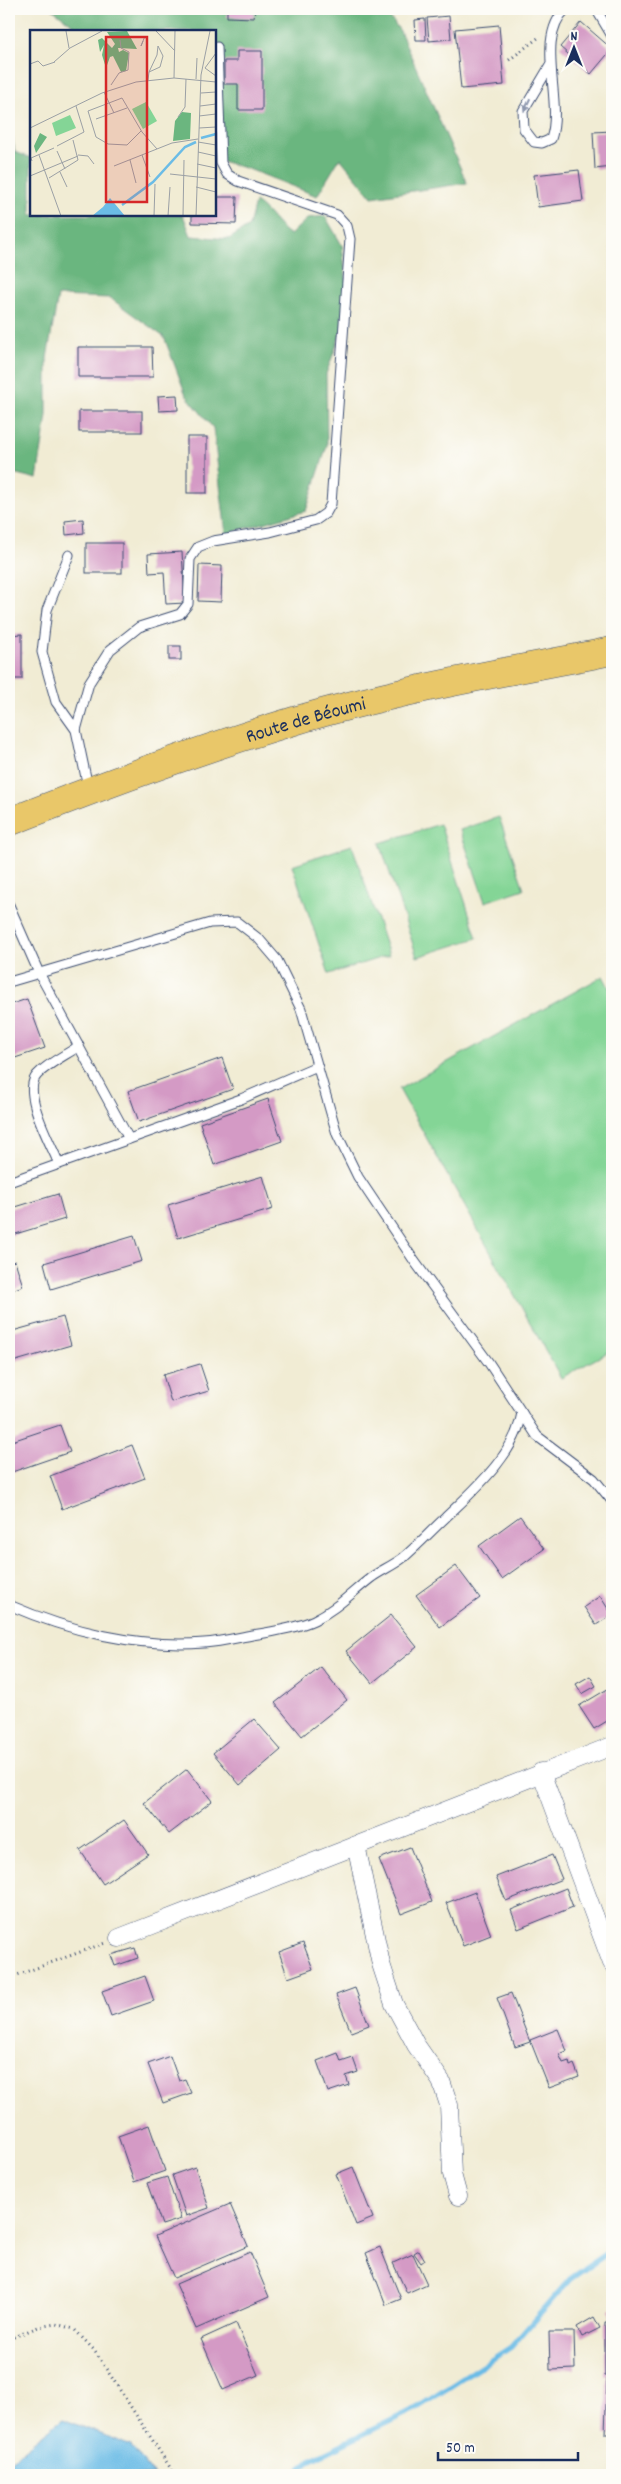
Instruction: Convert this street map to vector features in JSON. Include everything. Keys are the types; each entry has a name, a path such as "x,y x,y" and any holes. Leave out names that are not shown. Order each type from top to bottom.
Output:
{"main road":[{"name":"Route de Béoumi","path":"9,822 88,790 295,721 452,682 612,651"}],"street":[{"path":"120,1938 541,1772 612,1746"},
{"path":"541,1772 612,1963"},
{"path":"356,1845 381,1964 394,2004 416,2045 441,2081 449,2105 452,2174 458,2196"}],"lane":[{"path":"551,64 523,111 524,129 534,142 542,143 551,139 555,126 551,64 557,17 566,9"},
{"path":"596,9 612,36"},
{"path":"76,730 89,682 110,650 139,627 180,614 188,604 190,559 198,547 213,541 270,532 316,520 326,513 331,504 350,239 347,226 337,215 238,181 227,174 221,163 217,47"},
{"path":"69,556 47,610 42,652 56,702 76,730 88,790"},
{"path":"9,905 38,973 129,1139"},
{"path":"9,982 210,923 237,922 259,939 277,960 301,1009 337,1134 358,1177 537,1436 594,1479 612,1501"},
{"path":"60,1164 32,1099 31,1086 37,1075 78,1046"},
{"path":"9,1182 241,1099 317,1066"},
{"path":"9,1606 33,1616 96,1634 165,1644 204,1643 264,1633 313,1620 340,1604 372,1578 403,1558 468,1495 493,1468 510,1443 519,1428 522,1413"}],"path":[{"path":"509,60 530,46 557,17"},
{"path":"9,1978 120,1938"},
{"path":"9,2339 38,2328 56,2324 74,2329 94,2350 175,2475"}],"green space":[{"path":"52,9 384,9 400,31 467,183 372,197 340,158 317,196 251,170 216,159 216,30 80,30"},
{"path":"9,118 15,152 30,158 30,216 183,216 191,236 229,239 249,226 255,202 290,235 308,218 325,216 342,245 350,308 326,374 327,446 306,511 226,534 213,428 186,395 164,337 110,298 58,296 47,358 47,415 37,479 9,472"},
{"path":"499,817 524,889 485,902 460,830"},
{"path":"440,824 477,938 417,957 380,843"},
{"path":"352,845 389,955 329,974 292,865"},
{"path":"603,976 612,993 612,1350 561,1378 399,1089"}],"water":[{"path":"63,2419 131,2446 154,2475 9,2475 9,2461"}],"building":[{"path":"227,9 255,9 254,18 227,17"},
{"path":"449,16 451,39 429,41 427,18"},
{"path":"425,19 426,40 416,40 415,20"},
{"path":"581,22 612,49 591,74 560,47"},
{"path":"499,25 504,85 461,89 455,29"},
{"path":"237,51 262,51 262,110 238,110 238,84 224,84 224,61 237,61"},
{"path":"612,131 612,167 595,169 593,132"},
{"path":"579,170 583,201 538,207 534,175"},
{"path":"216,197 237,197 236,224 192,223 192,216 216,216"},
{"path":"78,347 152,347 153,377 78,377"},
{"path":"177,395 178,410 159,411 158,396"},
{"path":"79,411 142,411 142,432 79,432"},
{"path":"187,437 207,437 207,493 187,493"},
{"path":"83,519 84,533 66,535 65,521"},
{"path":"86,543 122,543 122,573 86,573"},
{"path":"182,552 185,603 166,604 164,572 149,573 148,554"},
{"path":"199,565 222,566 221,602 198,601"},
{"path":"22,634 22,679 9,679 9,635"},
{"path":"169,646 181,646 181,660 169,660"},
{"path":"27,999 45,1048 9,1060 9,1005"},
{"path":"222,1058 233,1089 139,1122 128,1091"},
{"path":"268,1099 282,1141 214,1165 200,1123"},
{"path":"263,1176 273,1209 178,1238 168,1205"},
{"path":"58,1194 65,1219 9,1236 9,1209"},
{"path":"134,1236 142,1261 51,1289 44,1263"},
{"path":"15,1261 23,1286 9,1291 9,1263"},
{"path":"63,1317 71,1345 9,1363 9,1332"},
{"path":"200,1364 209,1391 171,1402 163,1375"},
{"path":"60,1425 70,1452 9,1473 9,1442"},
{"path":"132,1445 145,1478 62,1509 50,1476"},
{"path":"520,1516 544,1549 502,1579 479,1546"},
{"path":"456,1566 480,1598 440,1627 416,1595"},
{"path":"600,1596 612,1615 596,1625 584,1607"},
{"path":"391,1615 417,1647 372,1683 346,1651"},
{"path":"321,1667 347,1700 302,1736 275,1703"},
{"path":"590,1676 596,1686 582,1694 576,1684"},
{"path":"611,1687 612,1718 594,1729 579,1706"},
{"path":"254,1719 281,1750 240,1785 213,1753"},
{"path":"187,1769 212,1801 169,1834 144,1803"},
{"path":"124,1820 148,1854 103,1884 80,1850"},
{"path":"410,1847 432,1902 401,1914 379,1859"},
{"path":"552,1855 562,1879 506,1901 496,1877"},
{"path":"566,1888 573,1907 518,1929 511,1910"},
{"path":"475,1892 491,1935 463,1946 446,1903"},
{"path":"303,1943 313,1969 288,1978 279,1952"},
{"path":"135,1948 138,1958 115,1966 111,1955"},
{"path":"145,1976 154,2001 111,2016 102,1991"},
{"path":"355,1988 369,2025 351,2032 336,1995"},
{"path":"511,1993 530,2042 515,2047 497,1998"},
{"path":"558,2029 567,2051 559,2054 563,2063 569,2061 570,2066 574,2064 579,2077 549,2088 530,2040"},
{"path":"338,2053 341,2062 353,2058 358,2072 346,2076 349,2085 328,2092 317,2061"},
{"path":"170,2056 179,2081 185,2079 191,2093 163,2103 148,2064"},
{"path":"149,2125 165,2171 134,2182 118,2136"},
{"path":"195,2167 209,2208 186,2216 172,2175"},
{"path":"353,2167 373,2218 356,2225 336,2174"},
{"path":"167,2177 181,2219 162,2225 147,2183"},
{"path":"230,2204 248,2246 174,2278 155,2236"},
{"path":"380,2247 401,2299 386,2305 366,2253"},
{"path":"419,2250 425,2260 421,2263 414,2253"},
{"path":"250,2252 269,2297 196,2329 176,2284"},
{"path":"413,2254 427,2284 407,2293 393,2263"},
{"path":"612,2309 612,2376 605,2376 605,2322 611,2322 609,2310"},
{"path":"594,2317 600,2328 582,2337 577,2327"},
{"path":"236,2323 258,2375 223,2390 201,2339"},
{"path":"549,2332 574,2332 575,2369 550,2370"},
{"path":"607,2379 612,2379 612,2434 605,2434"}],"waterway":[{"path":"294,2475 310,2460 417,2408 511,2347 570,2279 612,2250"}]}
